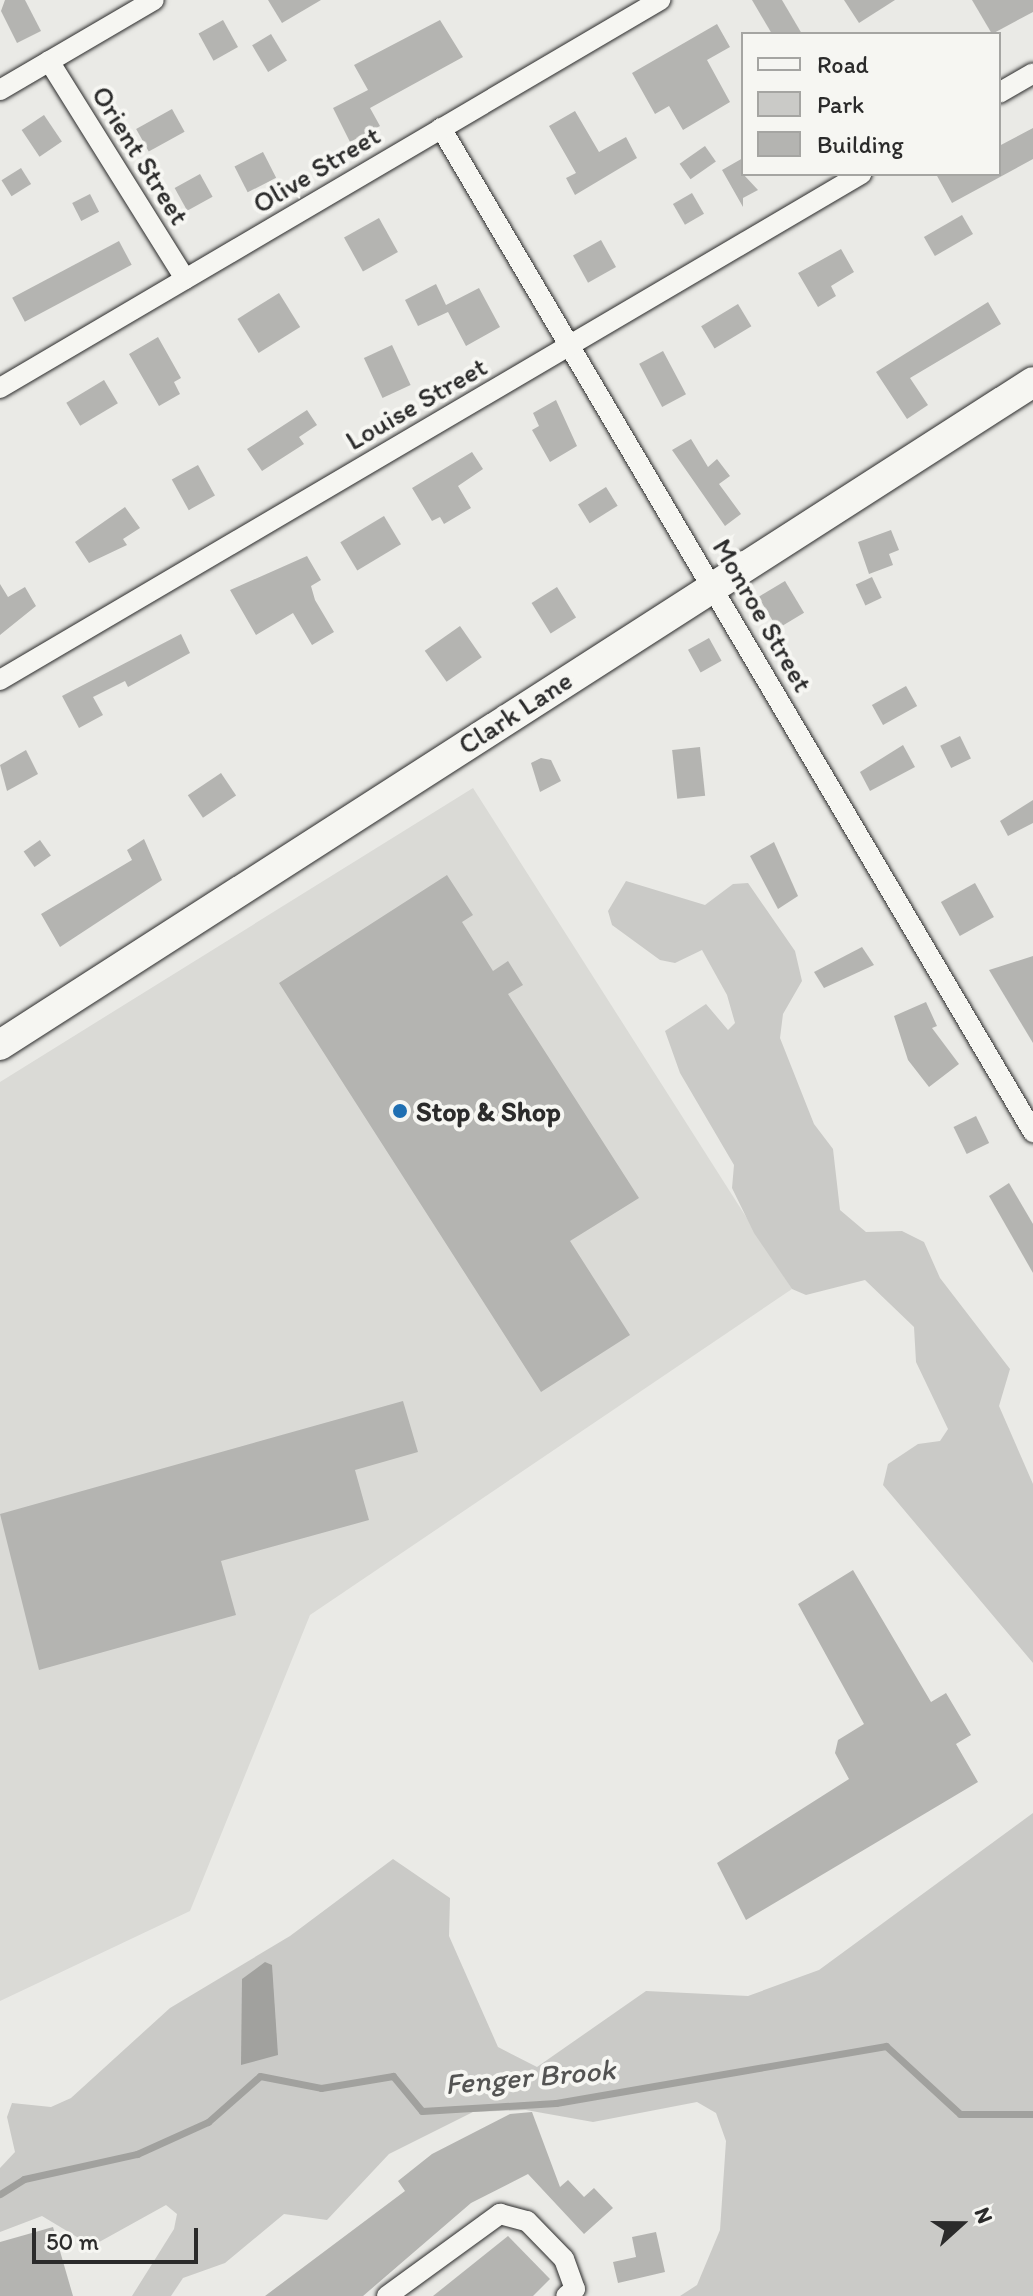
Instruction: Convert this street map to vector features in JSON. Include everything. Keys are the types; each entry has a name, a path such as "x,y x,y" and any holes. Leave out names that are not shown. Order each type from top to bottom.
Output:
{"main road":[{"name":"Clark Lane","path":"0,1045 714,583 1033,382"}],"street":[{"path":"0,90 154,0"},
{"name":"Olive Street","path":"0,388 660,0"},
{"name":"Orient Street","path":"49,61 185,279"},
{"path":"1001,92 1033,73"},
{"name":"Monroe Street","path":"441,128 714,583 1033,1132"},
{"name":"Louise Street","path":"0,680 858,176"},
{"path":"387,2296 500,2214 527,2221 564,2259 570,2293"}],"shaded area":[{"path":"473,788 792,1289 310,1615 190,1911 0,2001 0,1082"},
{"path":"265,1962 272,1965 278,2055 241,2065 242,1979"}],"green space":[{"path":"626,881 705,905 733,884 748,883 795,951 802,981 783,1014 780,1038 814,1124 833,1149 840,1210 866,1232 902,1231 924,1242 940,1278 1010,1369 999,1406 1033,1484 1033,1663 883,1485 888,1464 918,1444 940,1441 948,1429 916,1362 914,1327 865,1280 806,1295 792,1289 754,1233 732,1188 734,1165 680,1073 665,1031 706,1004 728,1030 735,1023 727,995 702,950 675,963 660,960 612,925 608,911"},
{"path":"1033,1813 1033,2296 680,2296 697,2285 720,2230 726,2141 716,2113 697,2102 593,2122 526,2110 473,2112 389,2154 327,2220 284,2214 225,2263 183,2278 171,2296 132,2296 174,2229 177,2214 166,2205 92,2246 42,2216 0,2232 0,2168 15,2152 7,2117 12,2103 51,2107 71,2098 170,2008 290,1936 393,1859 450,1898 449,1936 498,2047 537,2067 646,1991 748,1996 819,1970"}],"building":[{"path":"5,0 25,0 41,31 17,43 1,11"},
{"path":"268,0 321,0 282,23"},
{"path":"752,0 782,0 801,32 771,32"},
{"path":"844,0 895,0 859,23"},
{"path":"972,0 1033,0 1033,12 991,32"},
{"path":"223,20 238,47 214,61 199,34"},
{"path":"440,20 463,57 370,108 380,126 350,142 333,108 368,90 354,65"},
{"path":"717,24 730,47 707,60 730,102 683,130 669,106 655,114 632,73"},
{"path":"271,34 287,61 268,72 252,45"},
{"path":"172,109 185,132 149,152 136,129"},
{"path":"575,111 599,152 626,137 637,158 575,195 566,178 576,173 549,126"},
{"path":"44,115 62,142 40,157 22,130"},
{"path":"1033,128 1033,159 952,203 937,176 1001,176 1001,145"},
{"path":"705,146 716,162 691,179 680,164"},
{"path":"263,152 276,178 248,192 234,167"},
{"path":"741,159 741,176 745,176 758,190 743,198 743,207 722,170"},
{"path":"21,168 31,184 12,196 1,180"},
{"path":"200,174 213,197 187,211 175,188"},
{"path":"692,193 704,214 685,225 673,204"},
{"path":"90,194 99,212 81,221 72,203"},
{"path":"962,215 973,234 935,256 924,237"},
{"path":"379,218 398,252 363,272 344,237"},
{"path":"601,240 616,267 588,283 573,256"},
{"path":"119,241 132,265 25,322 12,298"},
{"path":"841,249 854,272 831,286 836,296 818,307 798,273"},
{"path":"436,284 446,305 479,288 500,327 466,346 448,312 418,326 405,300"},
{"path":"279,293 300,327 259,353 237,319"},
{"path":"988,302 1001,324 910,378 928,405 907,419 876,372"},
{"path":"738,304 751,326 715,348 701,326"},
{"path":"158,337 181,378 174,382 180,394 159,406 129,354"},
{"path":"392,345 411,385 382,398 364,358"},
{"path":"663,351 686,394 662,407 639,364"},
{"path":"104,380 118,403 80,426 66,403"},
{"path":"556,400 577,446 550,462 532,430 539,426 533,413"},
{"path":"307,410 317,425 299,437 304,444 262,471 247,449"},
{"path":"691,439 708,467 717,459 730,476 719,484 741,514 725,526 672,450"},
{"path":"472,452 483,469 458,486 471,508 444,524 440,517 432,521 412,488"},
{"path":"198,465 215,496 189,510 172,480"},
{"path":"606,487 618,506 590,523 578,504"},
{"path":"125,507 140,528 123,539 127,545 89,563 75,542"},
{"path":"384,516 401,544 357,571 340,542"},
{"path":"891,530 899,550 889,554 893,565 869,574 858,542"},
{"path":"307,556 321,580 311,586 315,600 334,632 312,645 293,613 256,635 230,590"},
{"path":"872,577 882,598 865,605 856,585"},
{"path":"785,581 804,613 777,629 758,597"},
{"path":"0,584 8,597 25,587 36,606 0,635"},
{"path":"557,587 576,618 551,633 532,603"},
{"path":"460,626 482,657 447,682 425,651"},
{"path":"181,634 190,653 128,687 125,681 93,697 103,715 79,728 62,696"},
{"path":"709,638 722,661 701,672 688,650"},
{"path":"906,686 917,706 883,725 872,705"},
{"path":"960,736 971,758 951,768 940,746"},
{"path":"903,745 915,767 870,791 860,772"},
{"path":"700,747 705,796 677,799 672,750"},
{"path":"26,750 38,774 7,791 0,765"},
{"path":"541,758 551,760 561,781 540,792 531,763"},
{"path":"221,773 236,795 203,818 188,795"},
{"path":"1033,800 1033,823 1008,836 1000,821"},
{"path":"144,839 162,880 60,947 41,914 132,860 127,850"},
{"path":"40,840 51,856 35,867 24,851"},
{"path":"774,842 798,896 778,909 750,856"},
{"path":"447,875 473,915 462,922 493,971 508,961 523,985 508,994 639,1198 570,1241 630,1335 541,1392 279,983"},
{"path":"975,883 994,917 960,936 941,902"},
{"path":"862,947 874,965 824,988 814,972"},
{"path":"1033,956 1033,1043 989,970"},
{"path":"926,1002 937,1026 932,1028 959,1064 929,1087 908,1060 894,1016"},
{"path":"976,1116 989,1143 967,1154 954,1127"},
{"path":"1009,1183 1033,1224 1033,1273 989,1196"},
{"path":"403,1401 418,1452 355,1470 369,1520 221,1561 236,1615 39,1670 0,1514"},
{"path":"853,1570 931,1702 946,1693 971,1735 956,1744 978,1782 746,1920 717,1863 849,1779 835,1753 838,1740 864,1724 798,1604"},
{"path":"532,2112 560,2187 568,2180 584,2197 594,2188 613,2208 584,2234 528,2174 471,2203 363,2296 265,2296 405,2191 398,2181 432,2154 510,2114"},
{"path":"53,2227 73,2296 0,2296 0,2242"},
{"path":"656,2232 665,2272 618,2283 613,2262 636,2257 632,2237"},
{"path":"508,2236 550,2279 533,2296 433,2296"}],"waterway":[{"name":"Fenger Brook","path":"0,2194 24,2179 137,2154 208,2122 260,2076 321,2088 393,2076 422,2111 556,2103 886,2046 960,2114 1033,2114"}],"place":[{"name":"Stop & Shop","path":"400,1111"}]}
